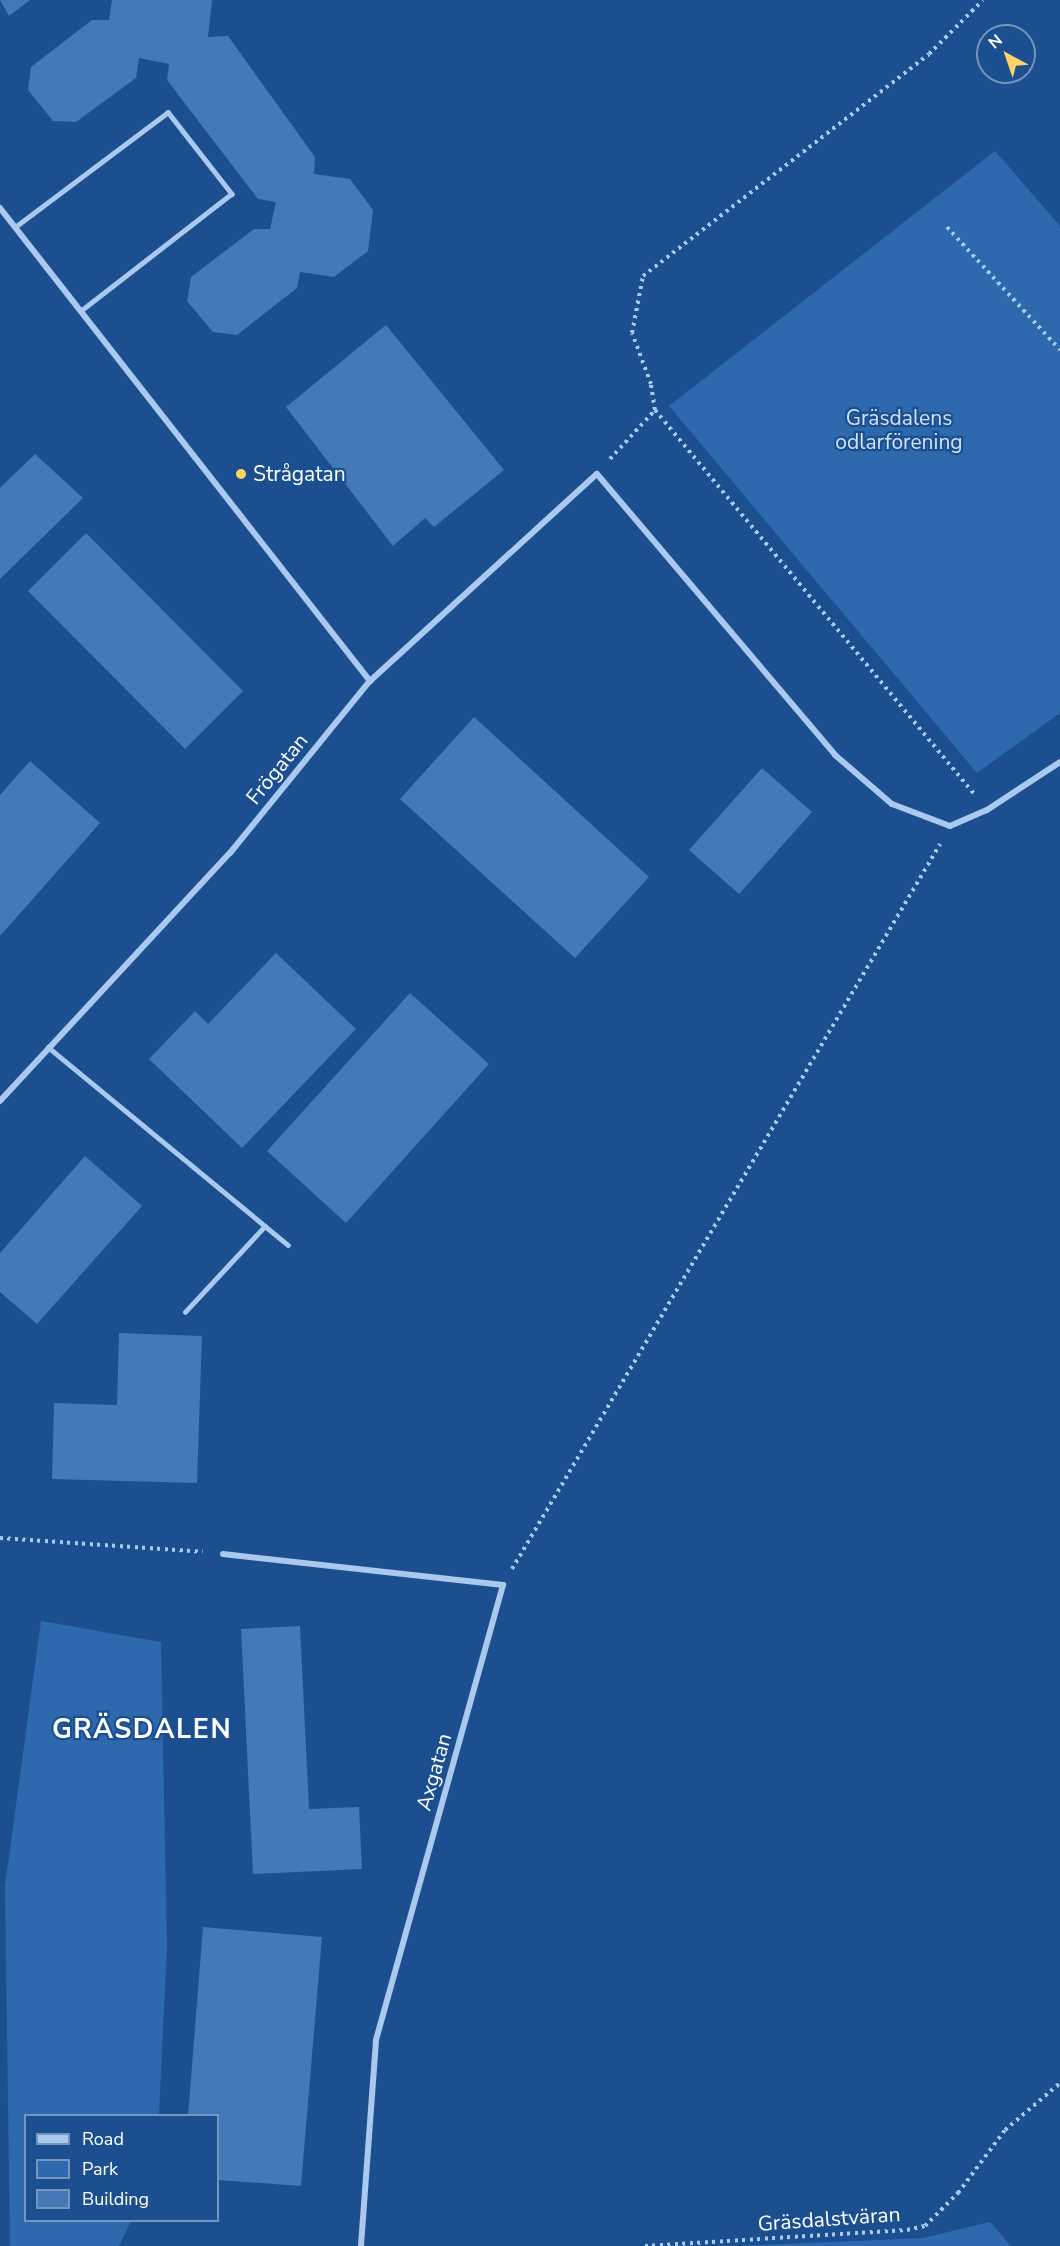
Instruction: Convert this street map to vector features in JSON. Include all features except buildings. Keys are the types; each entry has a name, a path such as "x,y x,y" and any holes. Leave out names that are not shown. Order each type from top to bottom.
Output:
{"street":[{"path":"0,208 370,681"},
{"path":"597,474 835,755 892,804 950,826 987,810 1060,762"},
{"name":"Frögatan","path":"0,1101 230,853 370,681 597,474"},
{"path":"223,1554 503,1585"},
{"name":"Axgatan","path":"361,2246 376,2041 503,1585"}],"lane":[{"path":"15,227 168,112 197,148 232,194 81,311"},
{"path":"48,1047 288,1245"},
{"path":"185,1312 266,1226"}],"path":[{"path":"983,0 929,54 643,276 632,333 651,384 655,410 987,810"},
{"path":"947,227 1060,350"},
{"path":"597,474 655,410"},
{"path":"503,1585 950,826"},
{"path":"0,1538 223,1554"},
{"name":"Gräsdalstväran","path":"645,2246 907,2230 925,2226 958,2193 1005,2130 1060,2082"}],"green space":[{"name":"Gräsdalens odlarförening","path":"995,151 1060,226 1060,713 977,773 669,406"},
{"path":"41,1621 161,1642 167,1947 159,2114 24,2114 24,2222 131,2222 119,2246 10,2246 5,1886"},
{"path":"990,2222 1011,2246 738,2246 923,2238"}],"place":[{"name":"Strågatan","path":"241,474"}],"district":[{"name":"GRÄSDALEN","path":"142,1730"}]}
